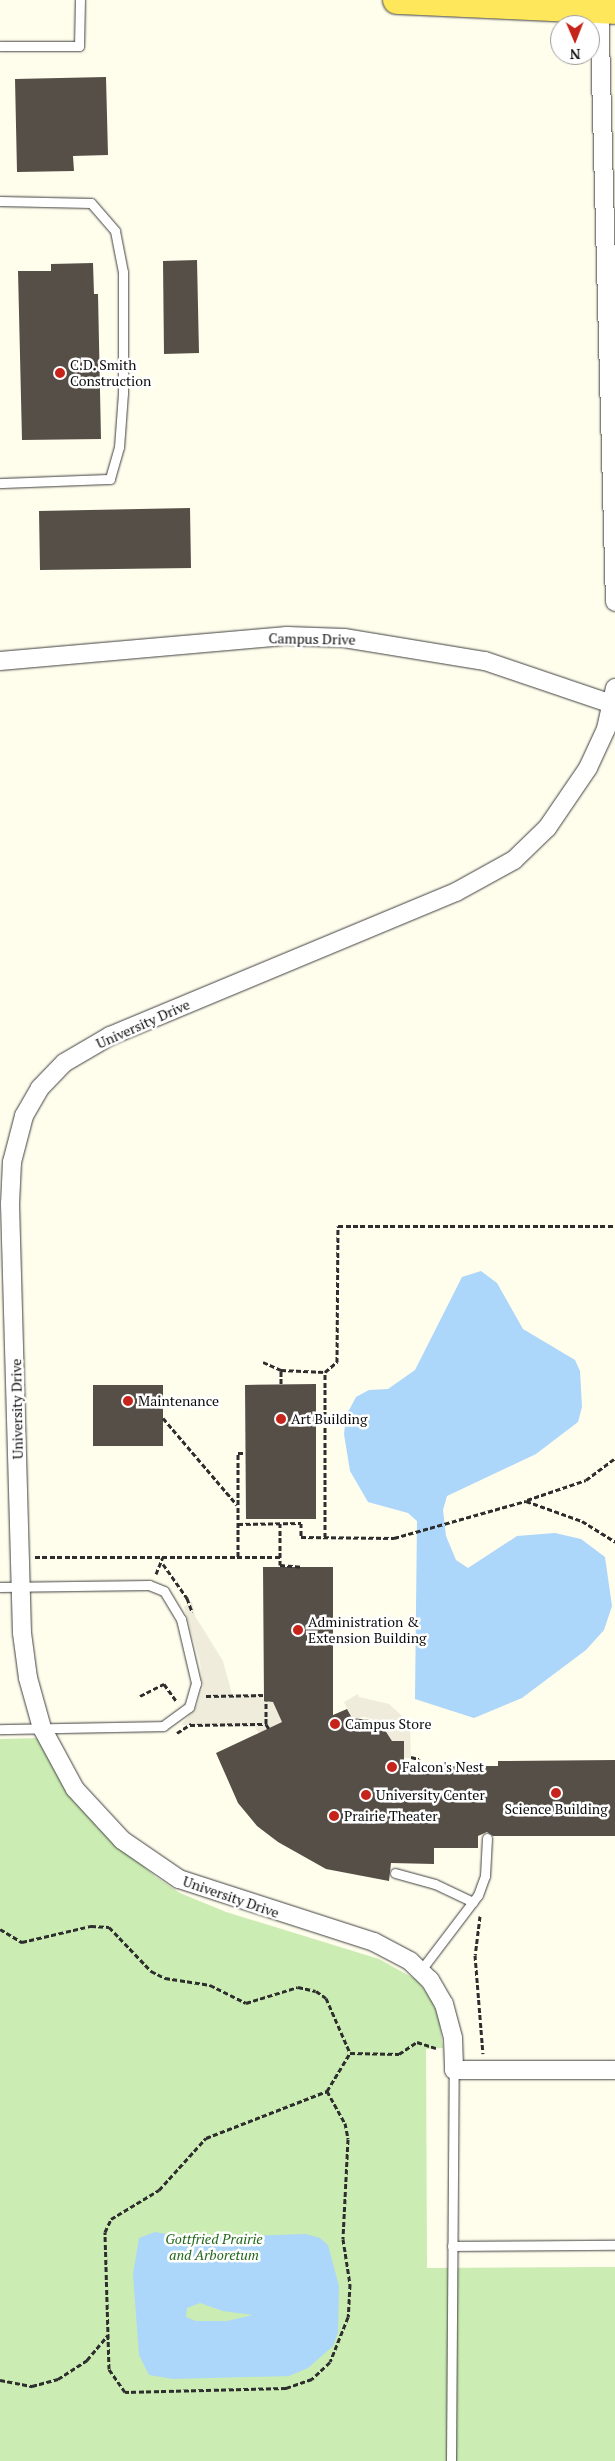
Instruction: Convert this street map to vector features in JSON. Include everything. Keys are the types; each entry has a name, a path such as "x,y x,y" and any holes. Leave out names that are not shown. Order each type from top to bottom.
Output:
{"main road":[{"path":"397,0 604,6"}],"street":[{"path":"604,6 612,342 615,602"},
{"name":"Campus Drive","path":"0,661 287,636 344,638 401,644 486,661 614,699"},
{"name":"University Drive","path":"454,2064 444,2004 421,1970 387,1946 204,1890 161,1869 122,1840 92,1811 68,1777 42,1728 28,1678 20,1588 11,1180 20,1129 40,1088 64,1063 110,1036 456,892 506,865 547,828 568,801 606,729 614,699"},
{"path":"454,2064 483,2070 615,2070"}],"lane":[{"path":"0,46 80,46 80,0"},
{"path":"0,200 90,203 115,231 123,272 123,394 119,447 110,479 0,483"},
{"path":"0,1587 150,1585 164,1591 176,1606 196,1670 194,1695 186,1710 170,1723 156,1728 0,1729"},
{"path":"421,1970 473,1902 485,1876 487,1838"},
{"path":"395,1873 435,1884 473,1902"},
{"path":"451,2461 454,2064"},
{"path":"452,2246 615,2245"}],"path":[{"path":"263,1362 281,1370 325,1372 333,1368 338,1355 338,1226 615,1226"},
{"path":"281,1370 281,1384"},
{"path":"325,1372 325,1537"},
{"path":"163,1418 238,1506"},
{"path":"238,1557 238,1453 246,1453"},
{"path":"238,1524 301,1523 301,1538 394,1538 526,1501 586,1480 615,1458"},
{"path":"526,1501 582,1521 615,1542"},
{"path":"280,1524 280,1565 301,1567"},
{"path":"20,1557 280,1557"},
{"path":"163,1557 163,1564 187,1598 193,1615"},
{"path":"140,1696 164,1684 196,1719 190,1725 169,1737"},
{"path":"208,1690 206,1699 264,1696"},
{"path":"266,1701 266,1724 269,1729"},
{"path":"190,1725 266,1724"},
{"path":"411,1757 419,1760 421,1766"},
{"path":"482,1912 475,1955 483,2070"},
{"path":"0,1929 22,1942 91,1926 109,1927 150,1971 166,1978 210,1986 246,2003 298,1987 316,1991 326,1998 350,2053"},
{"path":"350,2053 399,2054 417,2042 426,2042 454,2064"},
{"path":"327,2091 345,2124 348,2139 343,2239 350,2284 348,2317 330,2362 312,2380 286,2388 125,2392 109,2369 105,2232 111,2219 159,2190 206,2138 327,2091 350,2053"},
{"path":"0,2380 32,2386 58,2379 87,2360 108,2334"}],"green space":[{"name":"Gottfried Prairie and Arboretum","path":"39,1738 97,1827 156,1877 180,1893 226,1912 379,1959 417,1980 431,1999 439,2018 443,2048 426,2049 427,2268 615,2267 615,2461 0,2461 0,1739"}],"shaded area":[{"path":"192,1601 195,1616 223,1661 232,1694 263,1694 264,1701 273,1701 282,1722 259,1734 255,1727 181,1725 197,1706 203,1688 200,1662 184,1607"},
{"path":"358,1694 359,1697 389,1704 410,1723 411,1758 404,1758 404,1741 392,1741 379,1721 364,1717 353,1719 344,1702"}],"water":[{"path":"481,1271 497,1283 523,1329 575,1360 580,1371 582,1407 578,1422 536,1454 447,1496 443,1510 446,1536 456,1560 468,1568 517,1536 555,1533 581,1539 605,1557 612,1606 604,1630 586,1650 522,1698 474,1718 415,1699 417,1521 408,1513 368,1502 350,1471 344,1434 346,1416 356,1397 369,1390 388,1389 415,1370 462,1277"},
{"path":"155,2232 189,2238 306,2234 320,2238 328,2245 339,2286 338,2332 333,2346 308,2368 289,2376 173,2379 149,2375 139,2355 133,2274 139,2238","holes":["200,2303 223,2311 253,2315 227,2321 196,2321 186,2317 187,2308"]}],"building":[{"path":"106,77 108,155 73,156 74,171 17,172 15,79"},
{"name":"C.D. Smith Construction","path":"197,260 199,353 164,354 163,261"},
{"name":"C.D. Smith Construction","path":"93,263 94,294 98,294 101,439 22,440 18,271 51,271 51,264"},
{"path":"190,508 191,568 40,570 39,511"},
{"name":"Art Building","path":"316,1384 316,1519 246,1519 245,1385"},
{"name":"Maintenance","path":"93,1385 163,1385 163,1446 93,1446"},
{"name":"University Center","path":"263,1567 333,1567 333,1715 347,1709 352,1718 379,1721 392,1741 404,1741 404,1766 498,1766 498,1761 615,1760 615,1836 493,1836 487,1832 478,1836 478,1848 434,1848 434,1864 391,1863 389,1881 326,1869 278,1842 257,1826 238,1803 216,1753 282,1722 273,1702 264,1701"}],"place":[{"name":"C.D. Smith Construction","path":"60,373"},
{"name":"Maintenance","path":"128,1401"},
{"name":"Art Building","path":"281,1419"},
{"name":"Administration & Extension Building","path":"298,1630"},
{"name":"Campus Store","path":"335,1724"},
{"name":"Falcon's Nest","path":"392,1767"},
{"name":"Science Building","path":"556,1793"},
{"name":"University Center","path":"366,1795"},
{"name":"Prairie Theater","path":"334,1816"}]}
